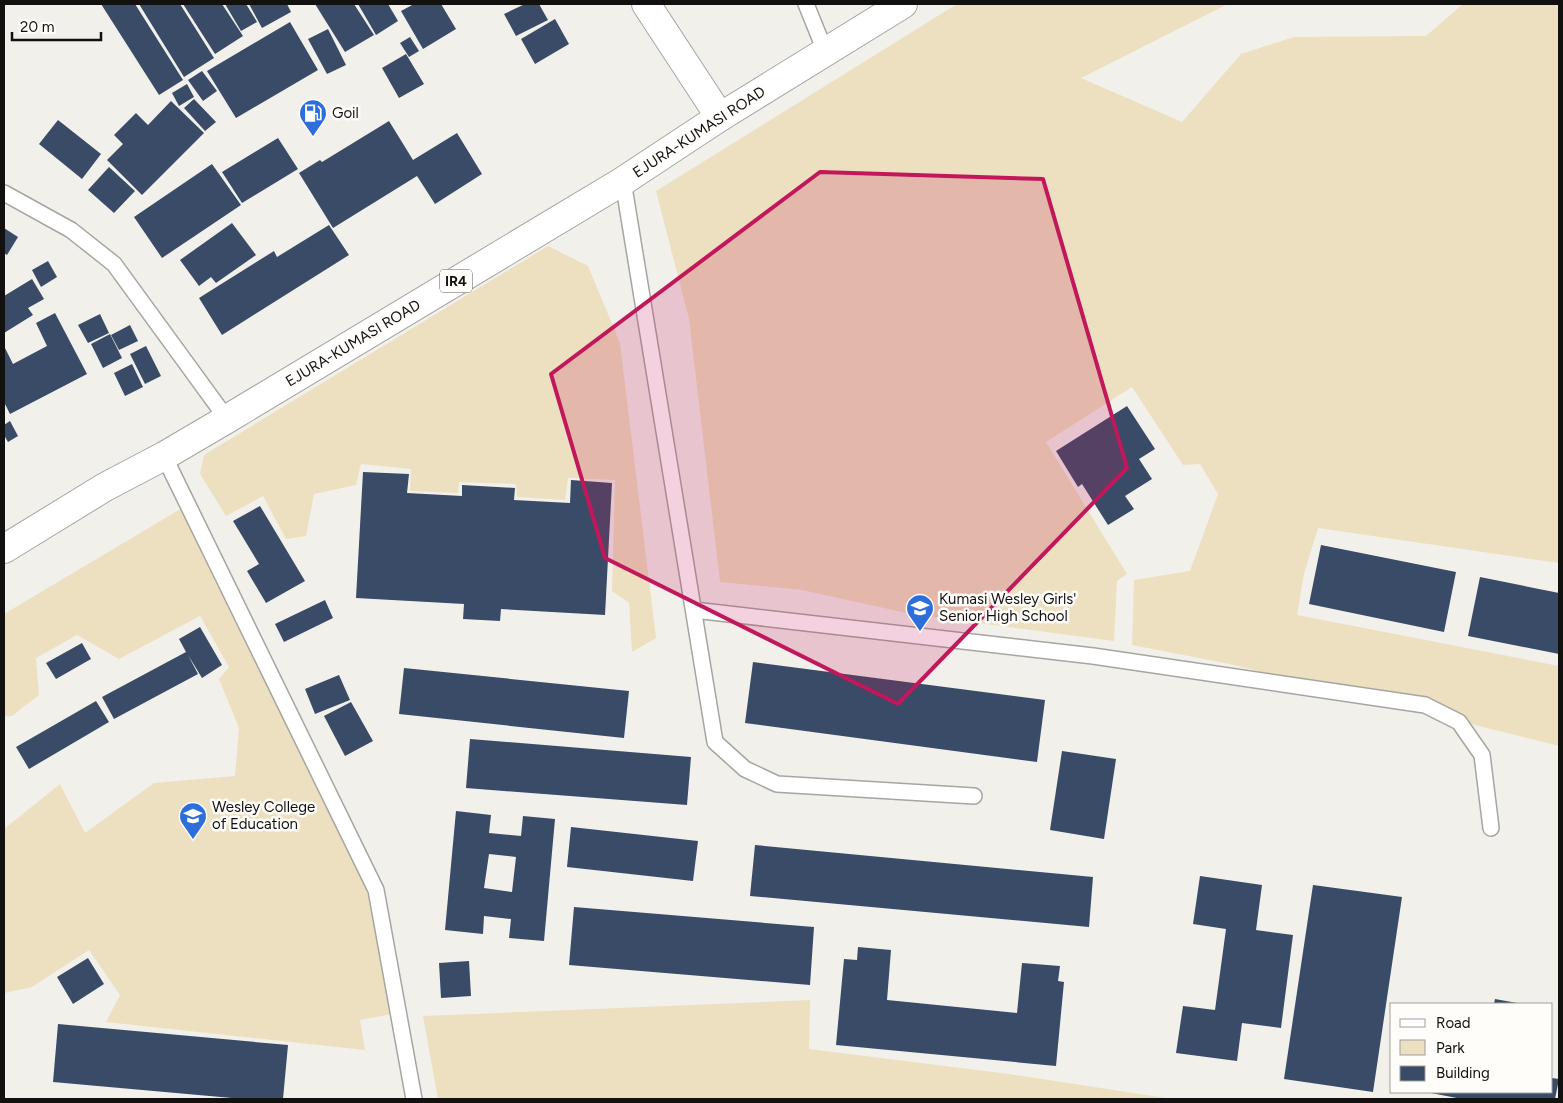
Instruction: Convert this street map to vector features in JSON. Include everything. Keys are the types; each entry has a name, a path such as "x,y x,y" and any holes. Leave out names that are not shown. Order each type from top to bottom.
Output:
{"main road":[{"path":"646,4 720,117"},
{"name":"EJURA-KUMASI ROAD","path":"4,549 104,488 227,419 623,181 720,117 903,4"}],"lane":[{"path":"806,4 825,51"},
{"path":"623,181 715,742 745,770 777,784 974,796"},
{"path":"4,193 71,230 114,264 227,419"},
{"path":"164,456 376,890 414,1099"},
{"path":"694,610 1093,656 1425,705 1459,722 1482,755 1491,828"}],"highlighted area":[{"path":"820,172 1043,179 1127,468 898,704 605,558 551,374"}],"green space":[{"path":"957,4 1228,4 1081,78 1182,122 1241,54 1294,37 1426,36 1463,4 1559,4 1559,563 1318,528 1304,574 1297,615 1559,666 1559,746 1230,664 1132,645 1134,580 1190,571 1218,494 1200,464 1183,465 1132,387 1046,442 1127,574 1117,581 1114,641 911,614 802,590 720,582 689,319 656,191"},
{"path":"548,246 588,266 620,343 656,638 632,652 629,603 612,591 615,480 568,478 565,500 517,497 516,484 459,482 458,493 410,491 411,469 361,464 356,485 314,494 306,536 286,539 263,496 226,516 200,474 204,455"},
{"path":"184,507 359,867 372,908 392,1014 360,1020 365,1050 106,1022 120,995 89,950 32,987 4,993 4,829 60,784 85,833 154,783 235,776 239,728 219,679 229,667 200,616 119,659 77,635 36,658 39,695 12,716 4,716 4,614"},
{"path":"810,1000 809,1049 1009,1074 1172,1099 438,1099 423,1016"}],"building":[{"path":"101,4 135,4 183,80 159,95"},
{"path":"139,4 180,4 214,58 184,77"},
{"path":"183,4 222,4 243,36 215,54"},
{"path":"225,4 246,4 257,22 241,31"},
{"path":"249,4 287,4 291,12 262,28"},
{"path":"315,4 354,4 374,35 345,52"},
{"path":"358,4 388,4 398,21 376,35"},
{"path":"414,4 441,4 456,29 423,49 401,11"},
{"path":"525,4 539,4 548,20 516,36 504,14"},
{"path":"555,19 569,44 535,64 521,39"},
{"path":"290,22 318,70 236,118 207,71"},
{"path":"328,29 346,65 327,74 308,39"},
{"path":"410,37 419,51 409,57 400,43"},
{"path":"406,54 424,84 399,98 382,68"},
{"path":"202,71 217,91 203,101 188,80"},
{"path":"187,84 194,97 179,106 172,93"},
{"path":"194,99 216,122 205,131 184,108"},
{"path":"171,101 204,133 142,195 107,160 123,144 114,135 136,113 148,125"},
{"path":"58,120 101,154 82,179 39,144"},
{"path":"389,121 413,160 457,133 482,174 435,204 417,176 333,228 299,173 320,160 322,162"},
{"path":"278,138 298,169 242,203 222,172"},
{"path":"212,164 241,205 162,258 134,217"},
{"path":"109,167 135,191 114,213 88,190"},
{"path":"232,223 256,255 216,283 211,277 199,286 180,260"},
{"path":"329,225 349,255 222,335 199,298 274,251 277,257"},
{"path":"4,228 18,237 7,255 4,253"},
{"path":"48,261 57,277 41,287 32,270"},
{"path":"32,279 44,299 28,308 33,315 4,333 4,296"},
{"path":"55,313 87,374 10,414 4,402 4,349 13,364 47,346 36,323"},
{"path":"100,314 109,333 88,343 78,325"},
{"path":"130,325 138,341 119,350 111,335"},
{"path":"110,334 122,358 103,368 91,344"},
{"path":"146,346 161,376 145,384 130,354"},
{"path":"132,364 143,387 125,396 114,373"},
{"path":"1127,406 1155,449 1139,459 1152,479 1125,496 1134,509 1108,525 1082,484 1078,487 1056,451"},
{"path":"10,421 18,436 8,442 4,435 4,425"},
{"path":"363,472 409,474 407,493 462,496 462,485 515,488 514,500 570,503 571,480 612,483 605,615 501,609 500,621 463,619 464,604 356,598"},
{"path":"260,506 305,581 266,603 247,571 259,564 233,521"},
{"path":"1321,545 1456,572 1444,632 1309,604"},
{"path":"1480,577 1559,593 1559,654 1468,636"},
{"path":"325,600 333,618 284,642 275,624"},
{"path":"200,627 222,665 202,678 188,655 198,674 114,719 102,697 186,652 179,639"},
{"path":"82,643 91,659 56,679 46,663"},
{"path":"753,662 1045,700 1037,762 745,723"},
{"path":"404,668 629,691 624,738 399,714"},
{"path":"339,675 350,700 315,714 305,689"},
{"path":"96,701 109,722 29,769 16,747"},
{"path":"351,702 373,741 345,756 324,716"},
{"path":"470,739 691,757 687,805 466,788"},
{"path":"1062,751 1116,759 1104,839 1050,830"},
{"path":"456,811 491,815 489,833 521,836 523,816 555,819 544,941 509,938 511,919 484,916 483,934 445,930","holes":["489,854 516,857 512,892 484,888"]},
{"path":"571,827 698,841 693,881 567,867"},
{"path":"755,845 1093,877 1089,927 750,896"},
{"path":"1200,876 1262,885 1256,930 1293,935 1281,1028 1242,1023 1237,1061 1176,1053 1183,1006 1215,1010 1226,929 1193,924"},
{"path":"1313,885 1402,897 1373,1092 1284,1079"},
{"path":"574,907 814,927 810,985 569,965"},
{"path":"858,947 891,950 887,1000 1017,1013 1022,963 1060,966 1058,981 1064,982 1056,1066 836,1045 844,959 857,960"},
{"path":"88,958 104,984 73,1004 57,977"},
{"path":"469,961 471,996 441,998 439,963"},
{"path":"1495,999 1517,1003 1494,1003"},
{"path":"58,1024 288,1045 283,1099 243,1099 53,1082"},
{"path":"1553,1078 1559,1079 1555,1099 1462,1099 1431,1093 1553,1093"}],"place":[{"name":"Goil","path":"313,137"},
{"name":"Kumasi Wesley Girls' Senior High School","path":"920,632"},
{"name":"Wesley College of Education","path":"193,840"}]}
